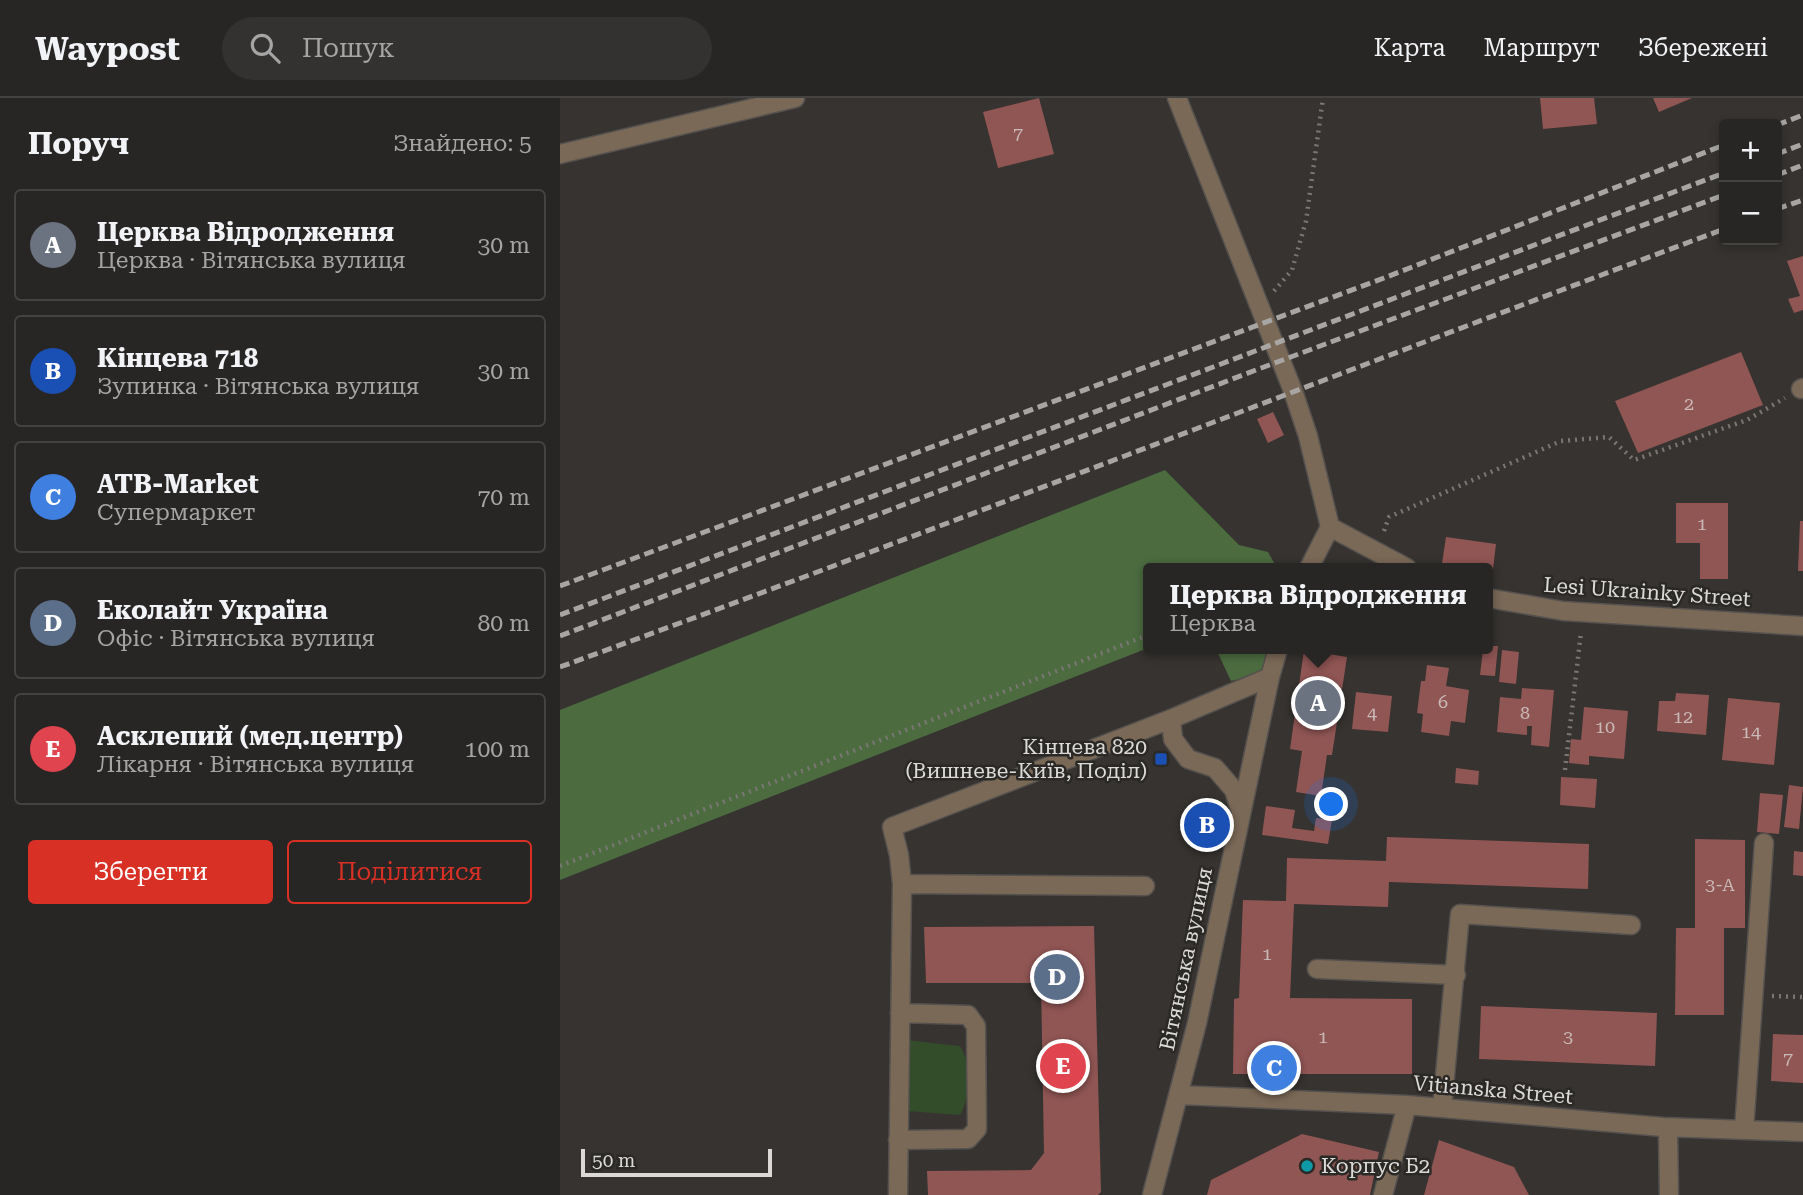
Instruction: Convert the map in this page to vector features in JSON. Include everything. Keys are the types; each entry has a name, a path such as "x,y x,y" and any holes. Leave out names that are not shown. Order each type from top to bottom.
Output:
{"street":[{"path":"560,155 794,98"},
{"path":"1177,98 1259,300 1302,418 1330,527 1312,563"},
{"path":"1330,527 1398,563"},
{"name":"Lesi Ukrainky Street","path":"1493,599 1563,611 1803,626"},
{"name":"Вітянська вулиця","path":"1152,1195 1179,1095 1277,654"},
{"path":"898,1195 902,884 892,827 1171,719 1270,677"},
{"path":"1171,719 1173,739 1188,759 1215,768 1234,790 1241,813"},
{"path":"1744,1130 1764,843"},
{"path":"902,884 1145,886"},
{"path":"1442,1108 1460,914 1631,925"},
{"path":"1317,969 1455,975"},
{"path":"898,1140 968,1139 977,1129 976,1026 968,1014 900,1013"},
{"name":"Vitianska Street","path":"1179,1095 1407,1105 1668,1128 1803,1132"},
{"path":"1383,1195 1407,1105"},
{"path":"1668,1128 1669,1195"}],"path":[{"path":"1259,300 1277,290 1292,270 1306,221 1323,98"},
{"path":"1377,551 1389,517 1561,441 1609,437 1634,460 1747,420 1802,389"},
{"path":"1566,770 1581,631"},
{"path":"560,866 1143,637"}],"green space":[{"path":"1165,470 1239,545 1268,552 1274,563 1143,563 1143,650 560,880 560,710"},
{"path":"1218,654 1270,654 1264,673 1231,681"},
{"path":"906,1040 960,1046 967,1062 969,1080 960,1115 907,1111"}],"building":[{"path":"1039,98 1054,154 998,168 983,112"},
{"path":"1540,98 1594,98 1597,124 1543,129"},
{"path":"1653,98 1692,98 1659,112"},
{"path":"1803,256 1803,310 1794,313 1788,299 1800,296 1787,261"},
{"path":"1741,352 1763,405 1638,453 1615,401"},
{"path":"1273,412 1284,435 1268,443 1257,419"},
{"path":"1676,503 1728,503 1728,579 1700,579 1700,543 1676,543"},
{"path":"1800,521 1803,521 1803,571 1798,571"},
{"path":"1446,537 1496,544 1493,569 1493,563 1442,563"},
{"path":"1493,646 1498,646 1495,676 1480,675 1482,654 1493,654"},
{"path":"1502,650 1519,652 1516,684 1499,682"},
{"path":"1303,654 1347,657 1332,755 1327,755 1321,796 1296,792 1302,751 1290,749"},
{"path":"1427,665 1449,668 1446,686 1469,690 1465,723 1451,721 1449,736 1421,732 1423,714 1417,713 1421,681 1425,681"},
{"path":"1522,688 1554,690 1549,747 1531,745 1532,726 1527,726 1527,735 1497,732 1500,697 1521,699"},
{"path":"1356,692 1392,696 1388,732 1352,729"},
{"path":"1676,693 1709,695 1706,735 1657,731 1659,701 1675,701"},
{"path":"1728,698 1780,703 1774,765 1722,760"},
{"path":"1584,707 1628,711 1624,759 1589,756 1589,765 1569,763 1571,739 1581,740"},
{"path":"1456,768 1479,771 1478,785 1455,783"},
{"path":"1561,777 1597,779 1595,808 1560,805"},
{"path":"1789,785 1803,787 1799,829 1784,827"},
{"path":"1760,793 1783,795 1779,834 1757,832"},
{"path":"1266,806 1295,810 1292,828 1314,831 1316,818 1332,820 1328,844 1262,835"},
{"path":"1387,837 1589,844 1588,889 1389,882 1388,907 1294,904 1290,998 1412,999 1412,1074 1233,1074 1234,999 1239,998 1243,900 1286,901 1287,858 1386,861"},
{"path":"1695,839 1745,840 1745,928 1724,928 1724,1015 1675,1015 1676,928 1695,928"},
{"path":"1794,851 1803,852 1803,876 1793,875"},
{"path":"1094,926 1101,1192 1098,1195 928,1195 927,1171 1031,1170 1044,1153 1041,983 926,983 924,927"},
{"path":"1481,1006 1657,1013 1655,1066 1479,1059"},
{"path":"1773,1034 1803,1035 1803,1083 1771,1081"},
{"name":"Корпус Б2","path":"1302,1134 1379,1152 1370,1195 1207,1195 1211,1180"},
{"path":"1439,1140 1514,1167 1529,1195 1424,1195"}],"railway":[{"path":"1782,123 1803,115"},
{"path":"1782,152 1803,144"},
{"path":"560,586 1384,278 1719,147"},
{"path":"1782,173 1803,165"},
{"path":"560,615 1719,175"},
{"path":"560,636 1256,370 1719,197"},
{"path":"1782,207 1803,200"},
{"path":"560,667 1719,231"}],"place":[{"name":"Церква Відродження","path":"1318,703"},
{"name":"Кінцева 820 (Вишневе-Київ, Поділ)","path":"1161,759"},
{"name":"Кінцева 718","path":"1207,825"},
{"name":"Еколайт Україна","path":"1057,977"},
{"name":"Асклепий (мед.центр)","path":"1063,1066"},
{"name":"ATB-Market","path":"1274,1068"},
{"name":"Корпус Б2","path":"1307,1166"}]}
